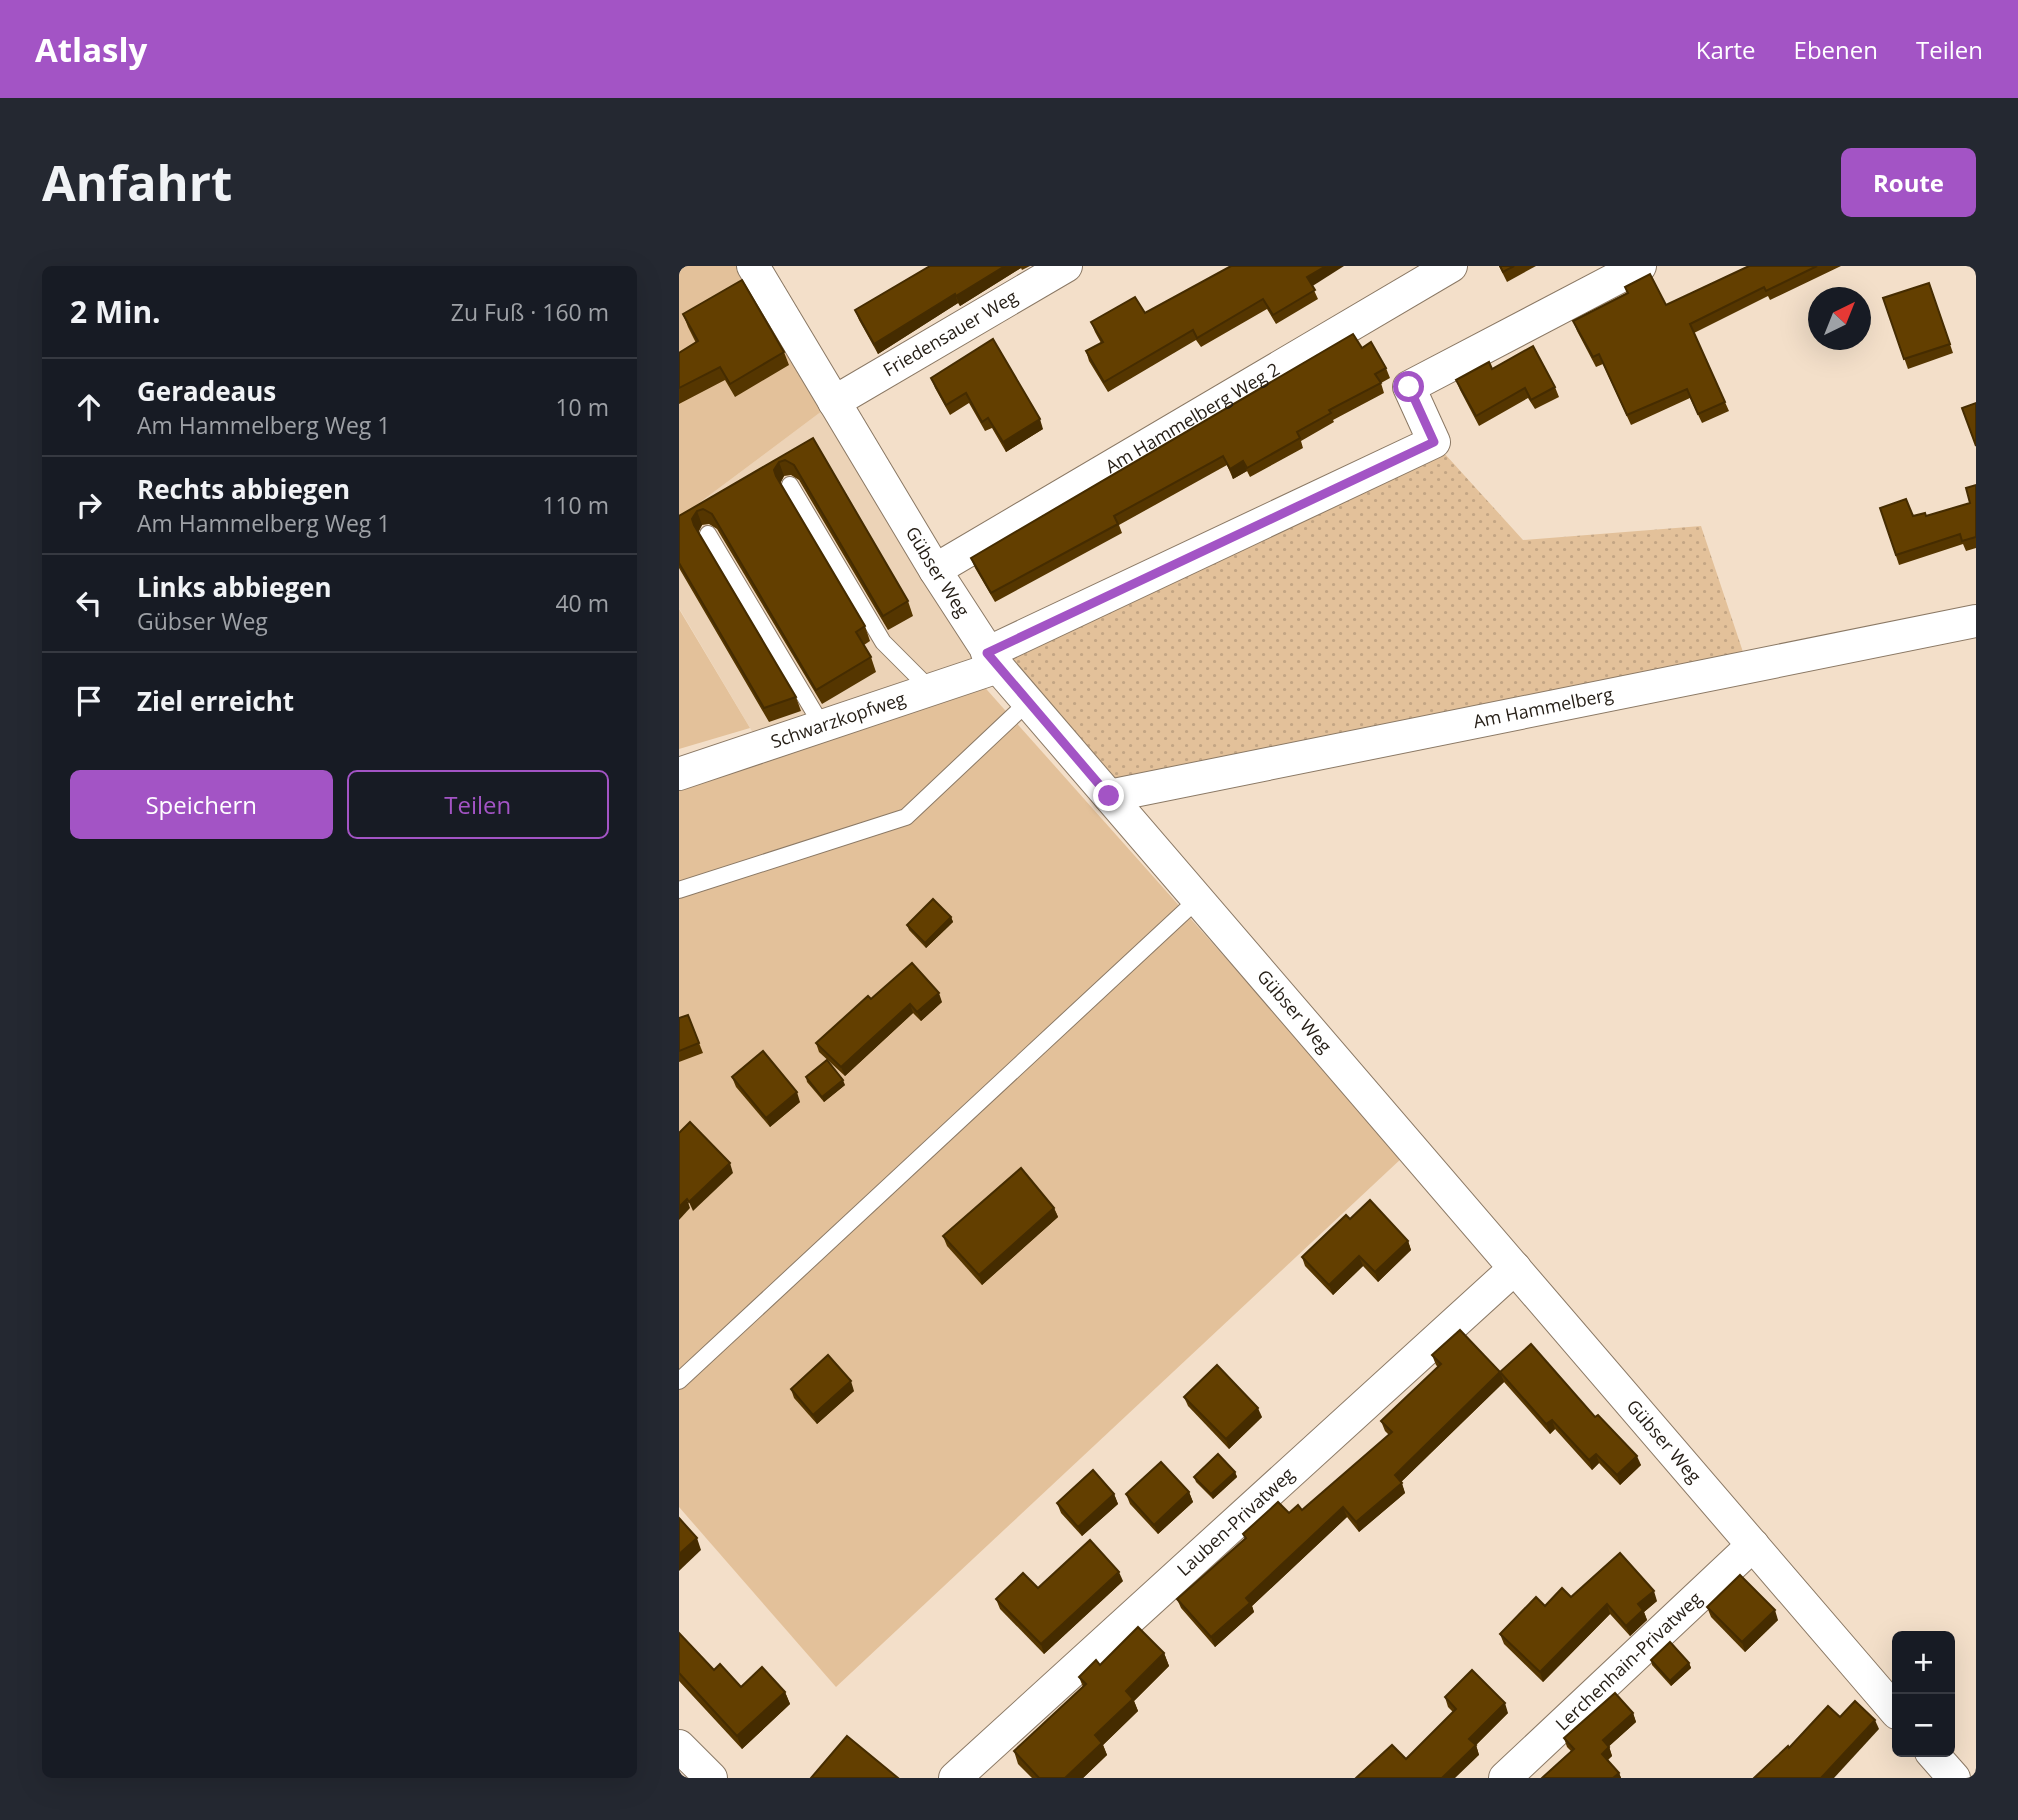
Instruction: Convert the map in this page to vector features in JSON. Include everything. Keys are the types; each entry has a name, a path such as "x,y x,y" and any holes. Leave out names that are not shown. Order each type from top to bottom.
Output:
{"street":[{"name":"Gübser Weg","path":"753,266 992,660 1892,1707"},
{"name":"Friedensauer Weg","path":"834,402 1066,266"},
{"name":"Am Hammelberg Weg 2","path":"935,570 1451,266"},
{"name":"Schwarzkopfweg","path":"679,774 930,690 1434,442 1409,387 1640,266"},
{"name":"Am Hammelberg","path":"1109,796 1976,621"},
{"name":"Lauben-Privatweg","path":"955,1778 1515,1268"},
{"name":"Lerchenhain-Privatweg","path":"1505,1778 1753,1545"},
{"path":"679,1746 711,1778"},
{"path":"1935,1757 1954,1778"}],"lane":[{"path":"790,485 883,642 930,690"},
{"path":"708,534 823,727"},
{"path":"679,890 906,817 1028,702"},
{"path":"679,1381 1198,899"}],"shaded area":[{"path":"679,266 753,266 834,402 679,518"},
{"path":"834,402 987,653 762,748 679,608 679,518"},
{"path":"1434,442 1523,540 1701,526 1748,667 1109,796 987,653"},
{"path":"679,609 750,728 679,749"},
{"path":"980,682 1403,1157 836,1687 679,1507 679,787"}],"building":[{"path":"930,266 1005,266 874,344 855,310"},
{"path":"1231,266 1326,266 1307,277 1315,290 1273,315 1263,299 1197,338 1193,330 1104,382 1086,351 1103,342 1091,322 1135,297 1145,313"},
{"path":"1500,266 1514,266 1503,272"},
{"path":"1749,266 1817,266 1766,291 1764,287 1690,324 1725,402 1698,414 1687,389 1627,415 1599,354 1593,357 1573,321 1628,293 1625,287 1650,274 1666,305"},
{"path":"742,280 784,352 730,384 720,367 679,388 679,353 698,341 683,314"},
{"path":"1929,283 1950,344 1904,359 1883,298"},
{"path":"1353,334 1362,348 1371,342 1386,368 1375,374 1381,383 1329,410 1331,413 1297,432 1300,438 1247,468 1243,461 1230,469 1223,456 1114,516 1118,524 991,593 971,558"},
{"path":"993,339 1040,419 1003,442 988,418 982,422 966,393 946,405 931,378"},
{"path":"1533,346 1555,387 1531,400 1525,388 1476,416 1456,380 1489,362 1492,369"},
{"path":"1976,403 1976,446 1962,408"},
{"path":"813,438 908,601 883,616 794,465 785,460 779,462 774,470 776,476 865,626 856,632 871,657 816,690 712,514 703,509 697,511 692,519 694,525 796,697 764,708 679,563 679,516"},
{"path":"1976,485 1976,537 1962,541 1960,534 1896,555 1880,508 1906,499 1913,516 1925,513 1926,516 1970,503 1966,488"},
{"path":"933,899 951,917 925,943 907,925"},
{"path":"912,963 939,993 917,1012 910,1004 841,1067 816,1043 868,996 871,999"},
{"path":"688,1015 699,1043 679,1051 679,1018"},
{"path":"763,1051 797,1092 766,1118 732,1077"},
{"path":"827,1060 843,1080 822,1097 806,1077"},
{"path":"690,1122 730,1163 689,1202 687,1199 679,1207 679,1133"},
{"path":"1021,1168 1054,1208 979,1275 943,1236"},
{"path":"1370,1200 1408,1241 1375,1272 1359,1256 1329,1285 1302,1257 1346,1215 1350,1219"},
{"path":"1460,1330 1500,1372 1395,1475 1402,1483 1356,1522 1343,1507 1246,1598 1250,1603 1211,1637 1177,1599 1246,1538 1243,1534 1278,1502 1289,1513 1298,1505 1302,1510 1392,1432 1381,1421 1441,1364 1432,1355"},
{"path":"1531,1344 1595,1417 1598,1415 1637,1456 1617,1475 1596,1454 1589,1460 1552,1420 1546,1424 1500,1372"},
{"path":"828,1355 851,1381 813,1415 791,1389"},
{"path":"1217,1365 1258,1408 1226,1439 1184,1397"},
{"path":"1218,1454 1235,1472 1211,1494 1194,1477"},
{"path":"1161,1462 1189,1492 1154,1525 1126,1494"},
{"path":"1093,1470 1114,1494 1078,1527 1057,1503"},
{"path":"679,1518 697,1538 679,1554"},
{"path":"1090,1540 1119,1572 1041,1644 996,1599 1023,1573 1038,1588"},
{"path":"1620,1553 1654,1591 1638,1604 1643,1610 1626,1626 1607,1604 1540,1672 1500,1634 1536,1597 1545,1606 1562,1588 1571,1597"},
{"path":"1740,1575 1775,1610 1742,1642 1707,1607"},
{"path":"1138,1627 1164,1653 1126,1691 1133,1699 1095,1735 1102,1743 1065,1778 1039,1778 1014,1751 1086,1684 1079,1677 1096,1660 1100,1665"},
{"path":"679,1633 714,1670 720,1664 741,1687 762,1667 785,1692 737,1736 679,1673"},
{"path":"1670,1642 1689,1663 1670,1681 1651,1660"},
{"path":"1472,1670 1505,1703 1469,1739 1476,1745 1442,1778 1356,1778 1392,1745 1406,1759 1456,1709 1445,1697"},
{"path":"1615,1693 1633,1713 1603,1740 1609,1747 1602,1754 1619,1773 1613,1778 1542,1778 1574,1749 1564,1738"},
{"path":"1855,1701 1875,1720 1821,1778 1754,1778 1788,1746 1789,1748 1828,1706 1840,1717"},
{"path":"847,1736 898,1778 811,1778"}],"route":[{"path":"1109,796 987,653 1434,442 1409,387"}]}
